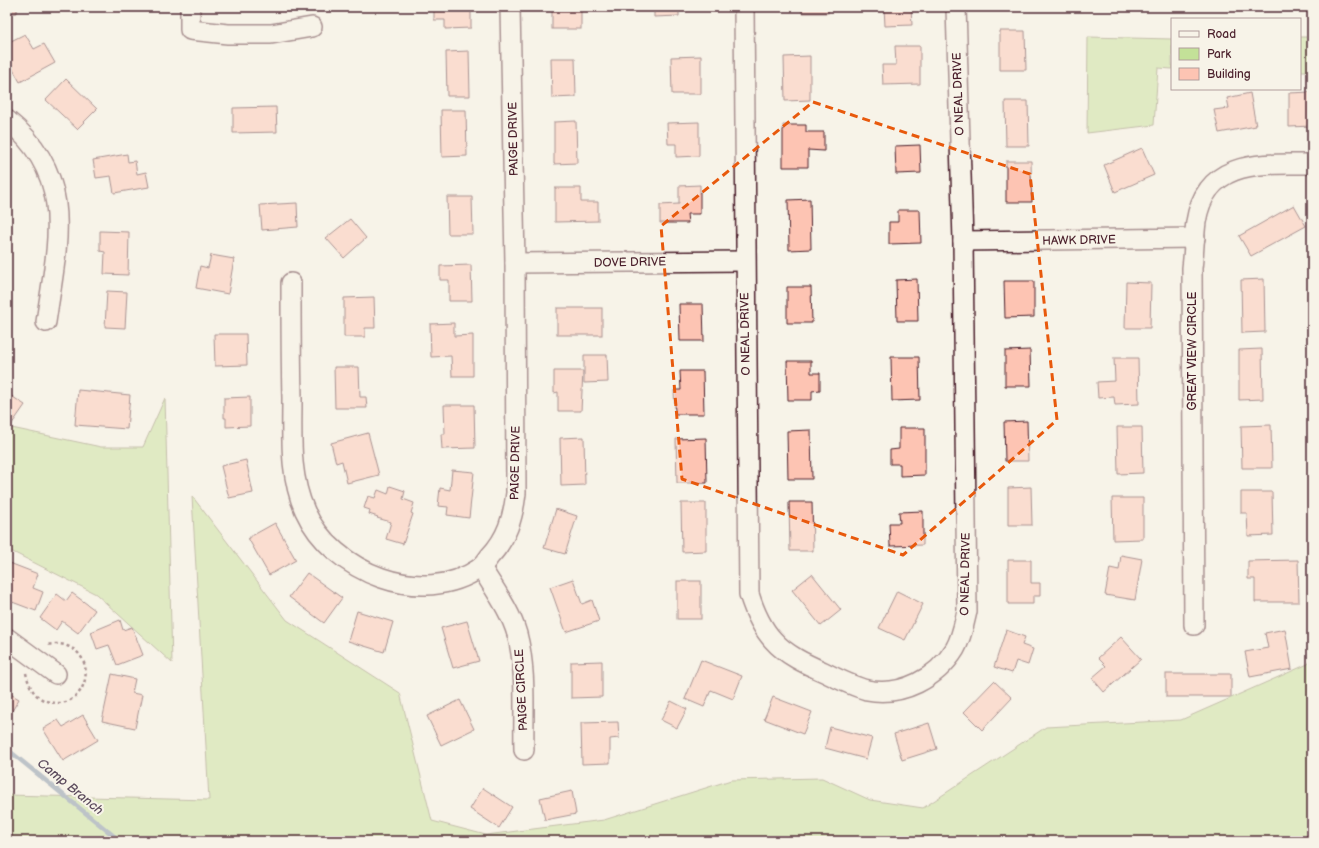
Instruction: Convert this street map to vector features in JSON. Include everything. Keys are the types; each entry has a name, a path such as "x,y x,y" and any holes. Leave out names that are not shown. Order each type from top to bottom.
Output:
{"street":[{"path":"190,7 190,30 228,34 270,34 312,27"},
{"name":"PAIGE DRIVE","path":"290,283 293,473 306,512 318,531 335,550 355,565 373,576 393,582 414,586 440,583 463,576 481,567 499,546 509,528 516,493 515,263 510,7"},
{"name":"O NEAL DRIVE","path":"744,7 744,261 749,594 760,622 772,640 786,652 853,686 868,690 885,691 916,684 933,675 956,648 967,611 963,241 956,7"},
{"path":"7,120 28,139 42,160 53,182 58,210 56,252 46,322"},
{"name":"GREAT VIEW CIRCLE","path":"1194,625 1192,268 1196,221 1204,198 1214,185 1228,173 1244,166 1262,164 1312,164"},
{"name":"HAWK DRIVE","path":"963,241 1195,238"},
{"name":"DOVE DRIVE","path":"515,263 744,261"},
{"name":"PAIGE CIRCLE","path":"481,567 503,602 516,634 522,676 524,750"},
{"path":"7,638 56,674"}],"highlighted area":[{"path":"813,102 1030,174 1057,420 903,555 682,479 661,226"}],"green space":[{"path":"1088,37 1171,39 1171,69 1158,68 1154,125 1087,133"},
{"path":"1301,37 1312,37 1312,71 1301,71"},
{"path":"165,398 172,663 96,594 7,549 7,427 101,447 143,447"},
{"path":"192,496 287,620 400,693 432,821 486,835 604,820 731,780 822,778 870,800 923,808 1046,727 1181,720 1308,664 1312,659 1312,841 7,841 7,795 209,800"}],"building":[{"path":"7,7 17,7 17,13 7,14"},
{"path":"434,7 471,7 471,28 445,29 445,20 434,20"},
{"path":"552,7 581,7 581,29 552,29"},
{"path":"654,7 679,7 679,16 654,17"},
{"path":"802,7 828,7 828,13 802,13"},
{"path":"884,7 911,7 912,25 885,26"},
{"path":"1000,31 1025,31 1026,70 1000,70"},
{"path":"25,34 34,49 44,44 55,63 20,82 7,59 7,43"},
{"path":"895,46 920,46 920,84 883,85 882,65 896,65"},
{"path":"469,51 470,96 447,96 446,52"},
{"path":"701,56 701,94 672,94 671,57"},
{"path":"810,56 810,100 785,101 784,57"},
{"path":"551,58 575,58 576,97 552,98"},
{"path":"66,79 97,109 77,129 46,100"},
{"path":"1312,92 1312,126 1289,127 1289,93"},
{"path":"1250,93 1256,126 1219,133 1214,110 1229,108 1227,98"},
{"path":"1005,101 1028,101 1029,146 1006,146"},
{"path":"276,107 277,132 233,133 233,108"},
{"path":"441,110 466,110 467,156 442,157"},
{"path":"576,121 577,163 554,164 554,122"},
{"path":"699,122 699,156 676,157 676,144 668,144 667,123"},
{"path":"783,125 806,125 806,132 824,132 824,151 808,150 808,167 783,167"},
{"path":"920,145 921,173 896,174 895,146"},
{"path":"1142,148 1154,175 1115,192 1104,165"},
{"path":"127,154 128,162 135,161 137,174 146,172 149,187 114,193 111,176 96,178 93,160"},
{"path":"1006,161 1031,161 1032,202 1006,202"},
{"path":"700,185 700,214 687,214 688,223 660,223 660,205 679,204 679,186"},
{"path":"555,188 581,188 581,202 598,202 598,221 555,222"},
{"path":"447,197 472,197 473,234 448,234"},
{"path":"810,199 811,249 789,250 788,200"},
{"path":"297,203 298,227 262,230 260,205"},
{"path":"1294,205 1306,226 1251,256 1239,236"},
{"path":"898,210 920,210 921,243 889,244 889,222 898,222"},
{"path":"350,219 366,238 344,258 326,238"},
{"path":"100,231 129,232 128,275 104,274 105,252 100,251"},
{"path":"211,255 234,259 228,294 196,288 200,266 208,268"},
{"path":"471,265 472,301 449,301 449,280 440,280 440,266"},
{"path":"917,279 918,321 897,321 896,280"},
{"path":"1264,279 1265,332 1242,333 1241,280"},
{"path":"1004,281 1034,281 1034,317 1005,318"},
{"path":"1126,282 1151,283 1150,328 1125,328"},
{"path":"787,287 811,287 812,323 787,323"},
{"path":"107,291 127,292 125,328 105,327"},
{"path":"374,297 375,328 365,328 365,337 344,337 344,298"},
{"path":"679,304 703,304 704,341 680,341"},
{"path":"557,308 602,308 602,335 557,335"},
{"path":"454,323 454,336 473,335 473,376 452,376 451,356 431,357 430,324"},
{"path":"214,334 246,334 247,365 215,366"},
{"path":"1262,349 1263,399 1239,400 1239,350"},
{"path":"1030,350 1031,386 1005,386 1005,351"},
{"path":"584,355 607,355 608,382 584,383"},
{"path":"891,357 919,357 920,400 892,401"},
{"path":"1114,358 1138,358 1139,404 1115,405 1114,397 1098,398 1097,382 1115,381"},
{"path":"787,361 811,361 811,373 820,373 820,390 812,391 812,400 788,400"},
{"path":"334,367 359,367 360,397 366,397 367,408 335,408"},
{"path":"554,371 583,371 581,411 558,411 558,392 554,393"},
{"path":"680,371 703,371 704,414 675,414 674,390 681,390"},
{"path":"78,390 130,395 127,429 75,425"},
{"path":"7,393 25,405 9,428 7,426"},
{"path":"250,397 250,426 226,427 226,418 224,418 224,398"},
{"path":"444,405 474,405 475,448 442,449 441,434 445,434"},
{"path":"1027,421 1028,461 1005,461 1004,422"},
{"path":"1271,425 1272,468 1242,468 1241,426"},
{"path":"1117,427 1142,427 1143,473 1118,474"},
{"path":"899,428 925,428 925,475 900,476 900,464 890,464 890,450 899,449"},
{"path":"811,430 812,479 788,479 787,431"},
{"path":"368,433 379,475 347,483 342,461 336,463 331,443"},
{"path":"584,437 585,485 561,486 560,438"},
{"path":"706,438 707,483 677,483 676,439"},
{"path":"246,460 253,493 229,498 221,466"},
{"path":"452,470 474,472 469,518 447,515 448,507 438,506 440,488 450,490"},
{"path":"390,486 405,491 403,499 414,503 411,513 413,514 403,544 386,539 391,522 369,514 370,510 364,508 368,496 375,498 378,490 388,494"},
{"path":"1031,487 1032,525 1008,525 1008,488"},
{"path":"1241,492 1272,492 1273,535 1248,536 1247,513 1241,513"},
{"path":"1112,498 1143,498 1143,539 1113,540"},
{"path":"789,502 812,502 813,551 790,551"},
{"path":"681,503 706,503 706,551 682,552"},
{"path":"556,509 577,516 565,554 544,548"},
{"path":"923,511 923,545 890,546 889,523 900,523 899,512"},
{"path":"275,523 296,560 269,575 248,538"},
{"path":"1121,555 1142,559 1135,600 1105,595 1110,568 1119,570"},
{"path":"1008,560 1031,560 1031,583 1040,583 1040,596 1033,596 1033,604 1008,604"},
{"path":"1298,560 1299,602 1255,602 1255,579 1248,579 1248,561"},
{"path":"7,562 38,574 33,588 43,592 36,611 7,600"},
{"path":"307,573 342,598 324,623 289,597"},
{"path":"812,574 841,610 821,626 792,590"},
{"path":"573,579 582,604 592,600 599,621 566,632 550,587"},
{"path":"677,581 701,581 701,619 677,619"},
{"path":"897,591 923,604 905,640 879,628"},
{"path":"72,593 95,610 78,633 62,621 56,630 40,618 57,594 66,601"},
{"path":"357,611 393,622 384,652 348,641"},
{"path":"120,620 123,630 132,627 143,655 117,665 109,645 97,649 91,632"},
{"path":"467,621 479,661 453,668 441,628"},
{"path":"1285,629 1292,669 1250,677 1245,652 1268,648 1265,633"},
{"path":"1006,630 1025,637 1022,645 1033,649 1028,665 1016,661 1012,673 994,667"},
{"path":"1121,637 1141,659 1104,692 1092,678 1106,666 1098,658"},
{"path":"701,660 742,676 733,699 711,690 704,707 685,699"},
{"path":"602,661 602,697 571,698 571,662"},
{"path":"112,674 135,679 132,693 142,695 135,728 102,721"},
{"path":"1166,674 1231,674 1231,697 1166,697"},
{"path":"994,681 1012,698 982,730 964,712"},
{"path":"7,692 19,699 8,718 7,718"},
{"path":"773,697 812,712 803,734 764,719"},
{"path":"460,700 474,729 441,745 427,716"},
{"path":"671,701 687,709 677,728 661,720"},
{"path":"83,715 98,740 63,761 43,729 58,720 63,727"},
{"path":"618,722 619,738 610,739 610,763 582,764 581,723"},
{"path":"929,723 937,749 902,760 894,734"},
{"path":"830,727 872,738 866,759 825,748"},
{"path":"483,788 512,807 499,828 470,809"},
{"path":"572,791 576,814 545,820 540,798"}],"waterway":[{"name":"Camp Branch","path":"7,749 120,841"}]}
